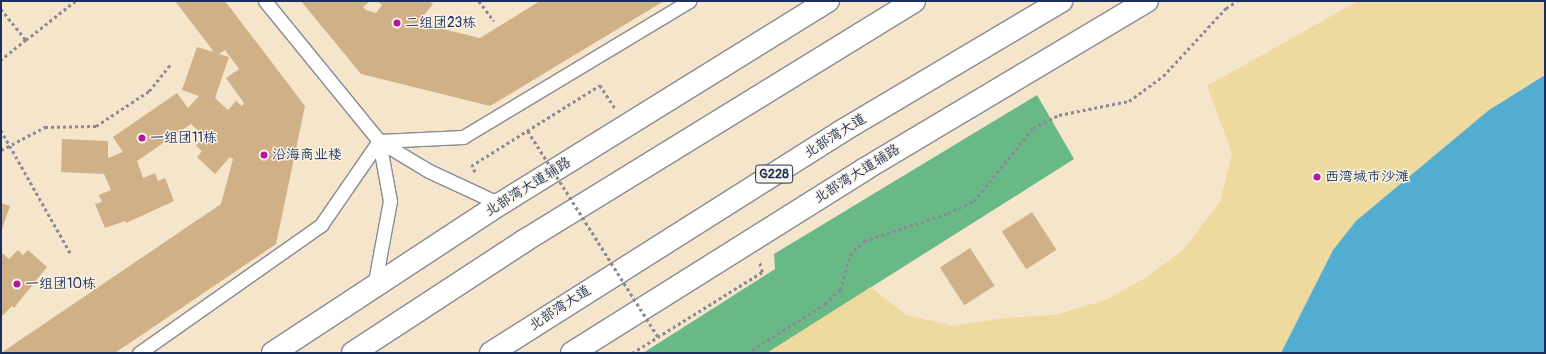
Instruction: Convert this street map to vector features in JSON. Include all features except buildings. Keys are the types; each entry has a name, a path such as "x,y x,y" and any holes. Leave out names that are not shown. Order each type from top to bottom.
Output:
{"main road":[{"name":"北部湾大道辅路","path":"273,353 500,204 828,1"},
{"path":"353,353 537,233 914,1"},
{"name":"北部湾大道","path":"491,353 842,131 1061,1"},
{"name":"北部湾大道辅路","path":"572,353 858,173 1146,1"}],"lane":[{"path":"265,1 379,141 429,171 500,204"},
{"path":"379,141 463,137 689,1"},
{"path":"374,287 390,201 379,141"},
{"path":"139,353 321,225 379,141"}],"path":[{"path":"1,60 75,1"},
{"path":"479,1 494,21"},
{"path":"747,353 825,304 840,290 850,255 864,241 948,213 974,202 1033,128 1059,115 1129,101 1163,76 1226,8 1237,1"},
{"path":"1,9 26,40"},
{"path":"1,150 45,127 96,126 149,91 172,63"},
{"path":"471,166 600,86 626,126"},
{"path":"1,130 8,145 72,254"},
{"path":"528,131 658,337"},
{"path":"632,353 762,272"}],"green space":[{"path":"1037,95 1074,159 767,353 643,353 775,269 774,254"}],"sand":[{"name":"西湾城市沙滩","path":"1358,1 1545,1 1545,75 1489,110 1333,250 1281,353 767,353 871,287 906,315 953,326 1005,318 1054,315 1106,300 1147,277 1182,251 1220,202 1232,153 1207,86"}],"water":[{"path":"1545,75 1545,353 1281,353 1333,250 1356,221 1489,110"}],"place":[{"name":"二组团23栋","path":"397,23"},
{"name":"一组团11栋","path":"142,138"},
{"name":"沿海商业楼","path":"264,155"},
{"name":"西湾城市沙滩","path":"1317,177"},
{"name":"一组团10栋","path":"17,284"}]}
